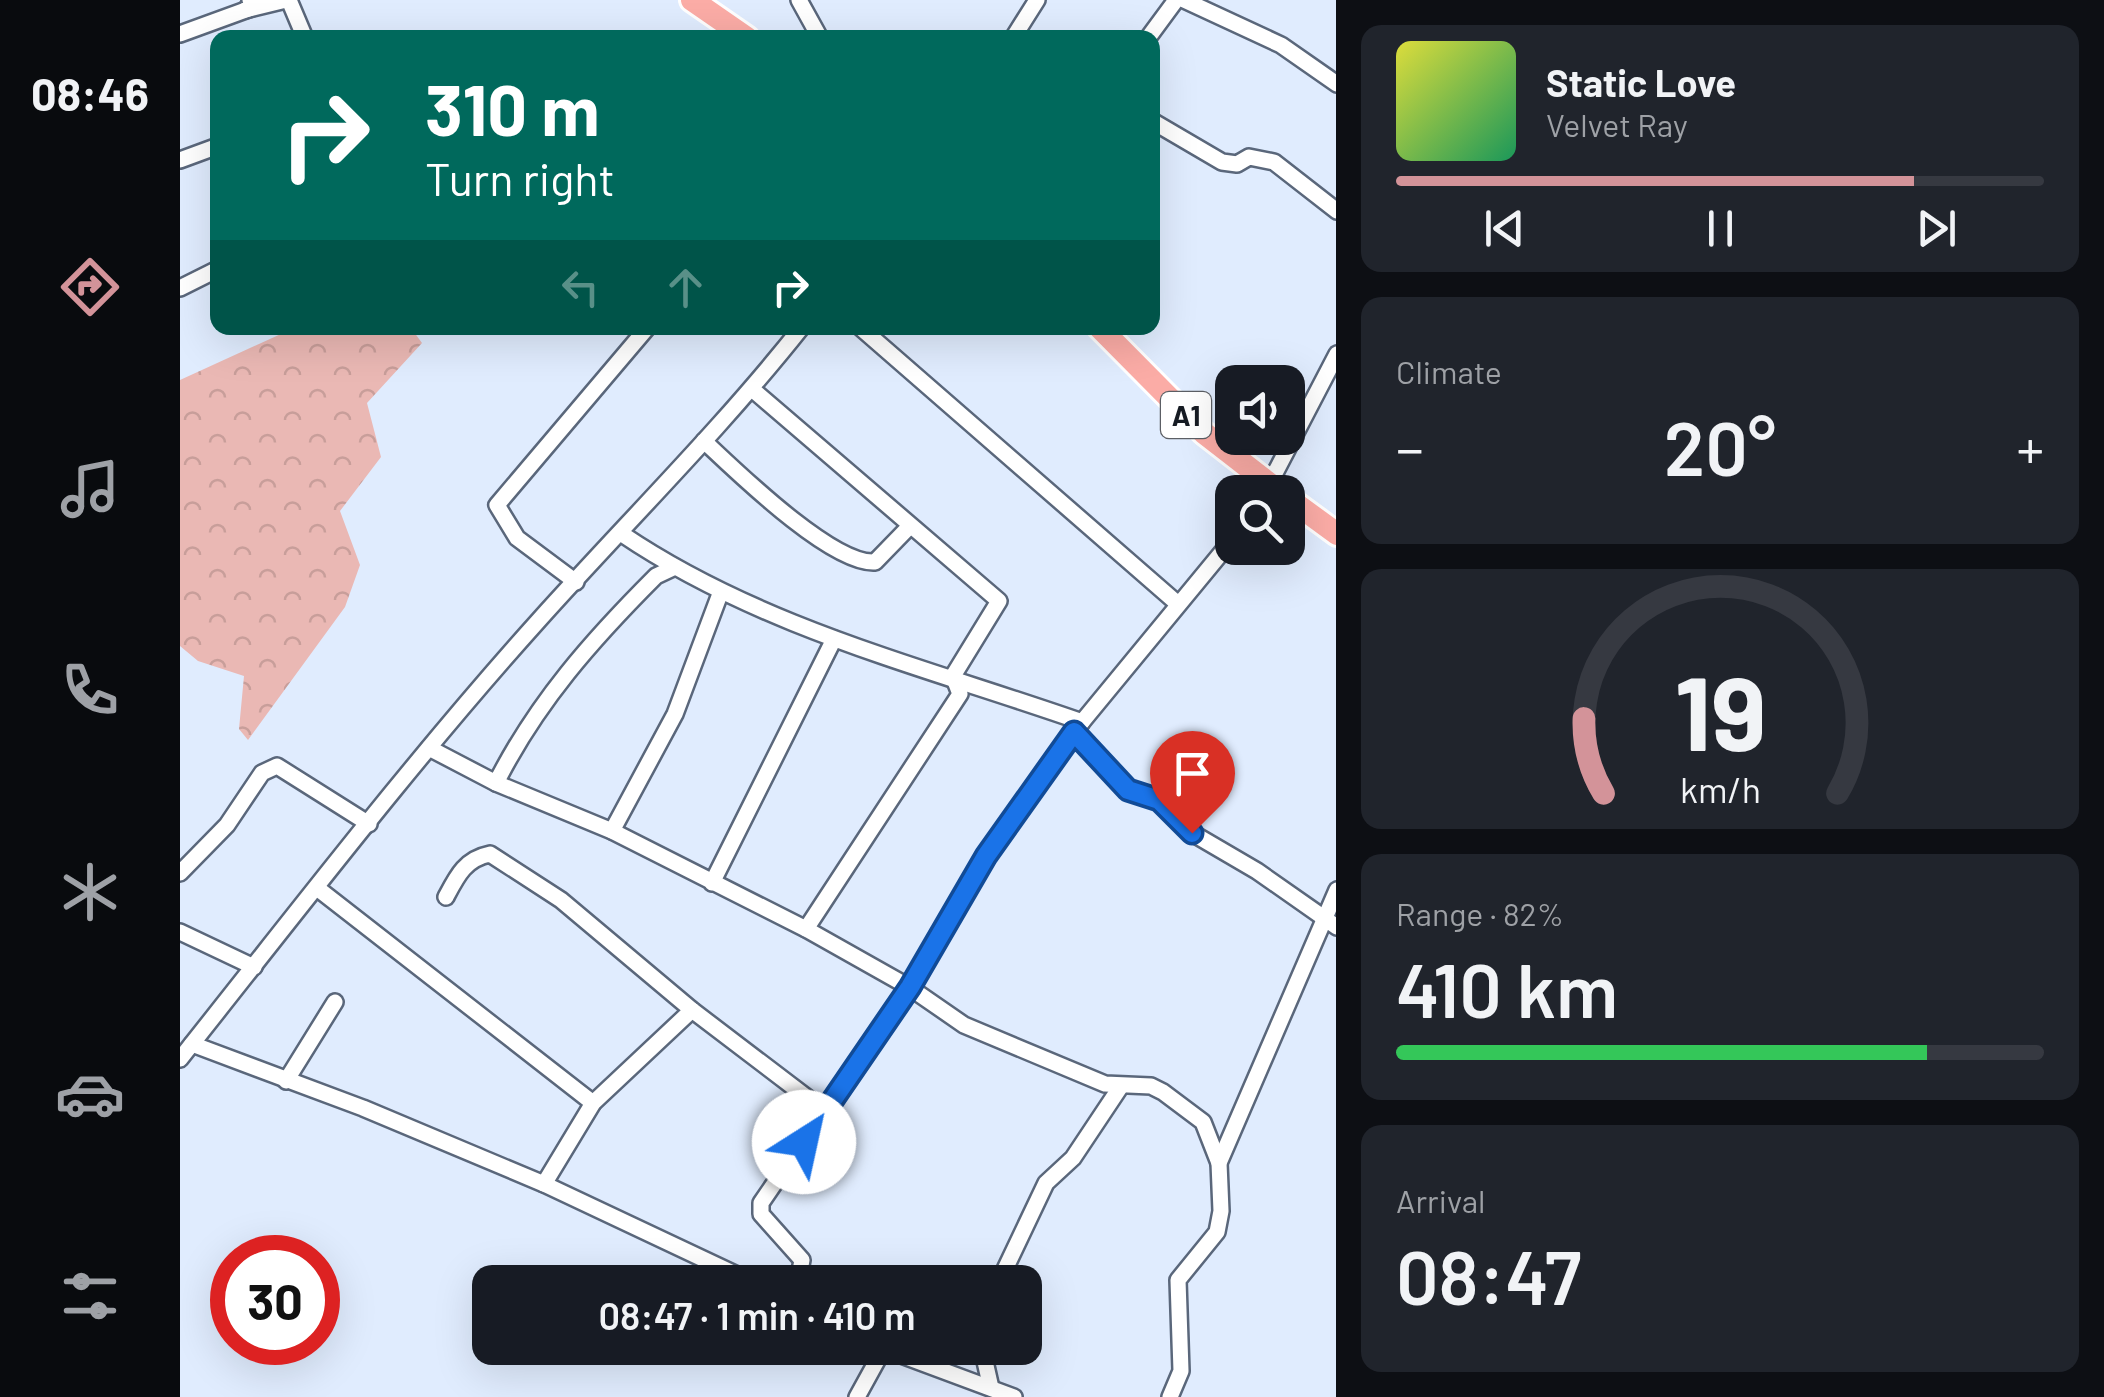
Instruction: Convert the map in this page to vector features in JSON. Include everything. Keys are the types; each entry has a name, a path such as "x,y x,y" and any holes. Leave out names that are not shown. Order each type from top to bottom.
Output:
{"highway":[{"path":"692,0 735,30"},
{"name":"A1","path":"1107,335 1204,433 1256,475"},
{"name":"A1","path":"1305,512 1336,534"}],"street":[{"path":"180,34 248,5 288,0 301,30"},
{"path":"799,0 816,30"},
{"path":"1018,30 1037,0"},
{"path":"1154,30 1176,0"},
{"path":"1184,0 1281,45 1336,84"},
{"path":"1160,126 1222,162 1237,164 1249,157 1274,162 1336,211"},
{"path":"180,160 210,149"},
{"path":"180,288 210,274"},
{"path":"576,582 516,538 498,505 641,335"},
{"path":"180,1059 429,748 752,389 795,335"},
{"path":"869,335 1178,604"},
{"path":"1274,475 1336,354"},
{"path":"752,389 999,601 953,676"},
{"path":"704,441 794,522 862,561 875,562 909,527"},
{"path":"622,534 720,594 834,639 953,676 1078,727 1128,790 1159,800 1192,833 1256,871 1329,924"},
{"path":"801,1265 802,1260 761,1214 761,1203 910,987 986,856 1078,727 1215,560"},
{"path":"496,783 524,726 568,667 656,576 673,568"},
{"path":"612,831 676,714 720,594"},
{"path":"712,883 834,639"},
{"path":"806,929 960,694 960,685 953,676"},
{"path":"429,748 496,783 612,831 806,929 910,987 964,1025 1088,1078 1121,1086 1151,1086 1193,1112 1211,1134 1219,1163 1221,1211 1217,1232 1178,1280 1180,1371 1170,1397"},
{"path":"180,873 227,825 262,774 278,766 369,824"},
{"path":"446,898 458,874 475,857 490,854 561,900 692,1010 826,1112"},
{"path":"317,888 593,1104"},
{"path":"1219,1163 1329,924 1336,890"},
{"path":"180,932 254,968"},
{"path":"286,1081 335,1002"},
{"path":"544,1184 593,1104 692,1010"},
{"path":"192,1044 363,1108 544,1184 716,1265"},
{"path":"1007,1265 1046,1183 1073,1158 1121,1086"},
{"path":"857,1397 874,1365"},
{"path":"929,1365 1014,1397"},
{"path":"986,1365 991,1388"}],"green space":[{"path":"279,335 416,335 422,343 367,403 381,457 340,511 360,565 345,607 248,740 239,729 244,676 198,661 180,646 180,380"}],"route":[{"path":"804,1142 910,987 986,856 1074,732 1128,790 1159,800 1192,833"}]}
